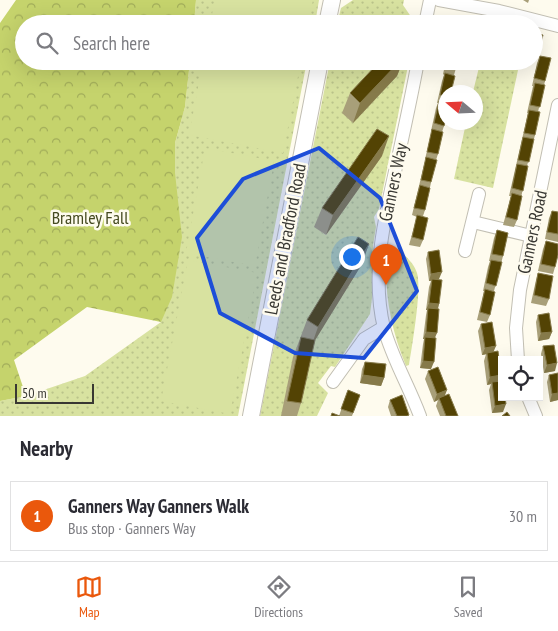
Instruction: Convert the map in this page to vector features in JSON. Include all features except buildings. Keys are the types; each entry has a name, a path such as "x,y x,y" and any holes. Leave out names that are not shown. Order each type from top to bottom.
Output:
{"main road":[{"path":"329,15 332,0"},
{"name":"Leeds and Bradford Road","path":"250,416 318,70"}],"street":[{"path":"427,15 430,0"},
{"path":"439,0 500,5 528,15"},
{"path":"543,21 558,26"},
{"name":"Ganners Way","path":"416,70 384,220 379,267 380,304 384,327 390,347 420,416"},
{"name":"Ganners Road","path":"518,356 516,328 520,290 558,105"},
{"path":"466,251 479,194"},
{"path":"472,222 531,236"},
{"path":"333,382 364,338 384,327"},
{"path":"530,401 536,416"}],"highlighted area":[{"path":"319,148 380,198 417,291 364,358 295,353 220,313 197,238 243,179"}],"green space":[{"name":"Bramley Fall","path":"16,0 196,0 195,15 15,15 15,70 189,70 185,107 175,143 175,173 182,237 172,297 161,322 87,307 14,360 26,396 0,401 0,23"},
{"path":"196,0 319,0 316,15 195,15"},
{"path":"215,0 313,0 310,15 212,15"},
{"path":"353,0 404,0 403,5 410,15 339,15 341,8"},
{"path":"189,70 305,70 238,416 0,416 0,401 26,396 85,376 161,322 175,173 175,143 185,107"},
{"path":"201,70 299,70 283,153 189,135"},
{"path":"328,70 407,70 379,209 374,217 376,227 373,246 370,314 335,367 331,366 318,383 328,393 317,416 260,416","holes":["381,156 326,235 315,227"]},
{"path":"478,70 518,70 493,188 454,179 464,130 483,130 483,85 475,85"},
{"path":"205,148 274,161 255,266 186,253"},
{"path":"387,245 405,256 413,264 417,273 416,318 409,365 406,366 400,351 389,307 386,277"},
{"path":"188,260 257,273 230,414 161,401"}],"place":[{"name":"Ganners Way Ganners Walk","path":"386,285"}]}
